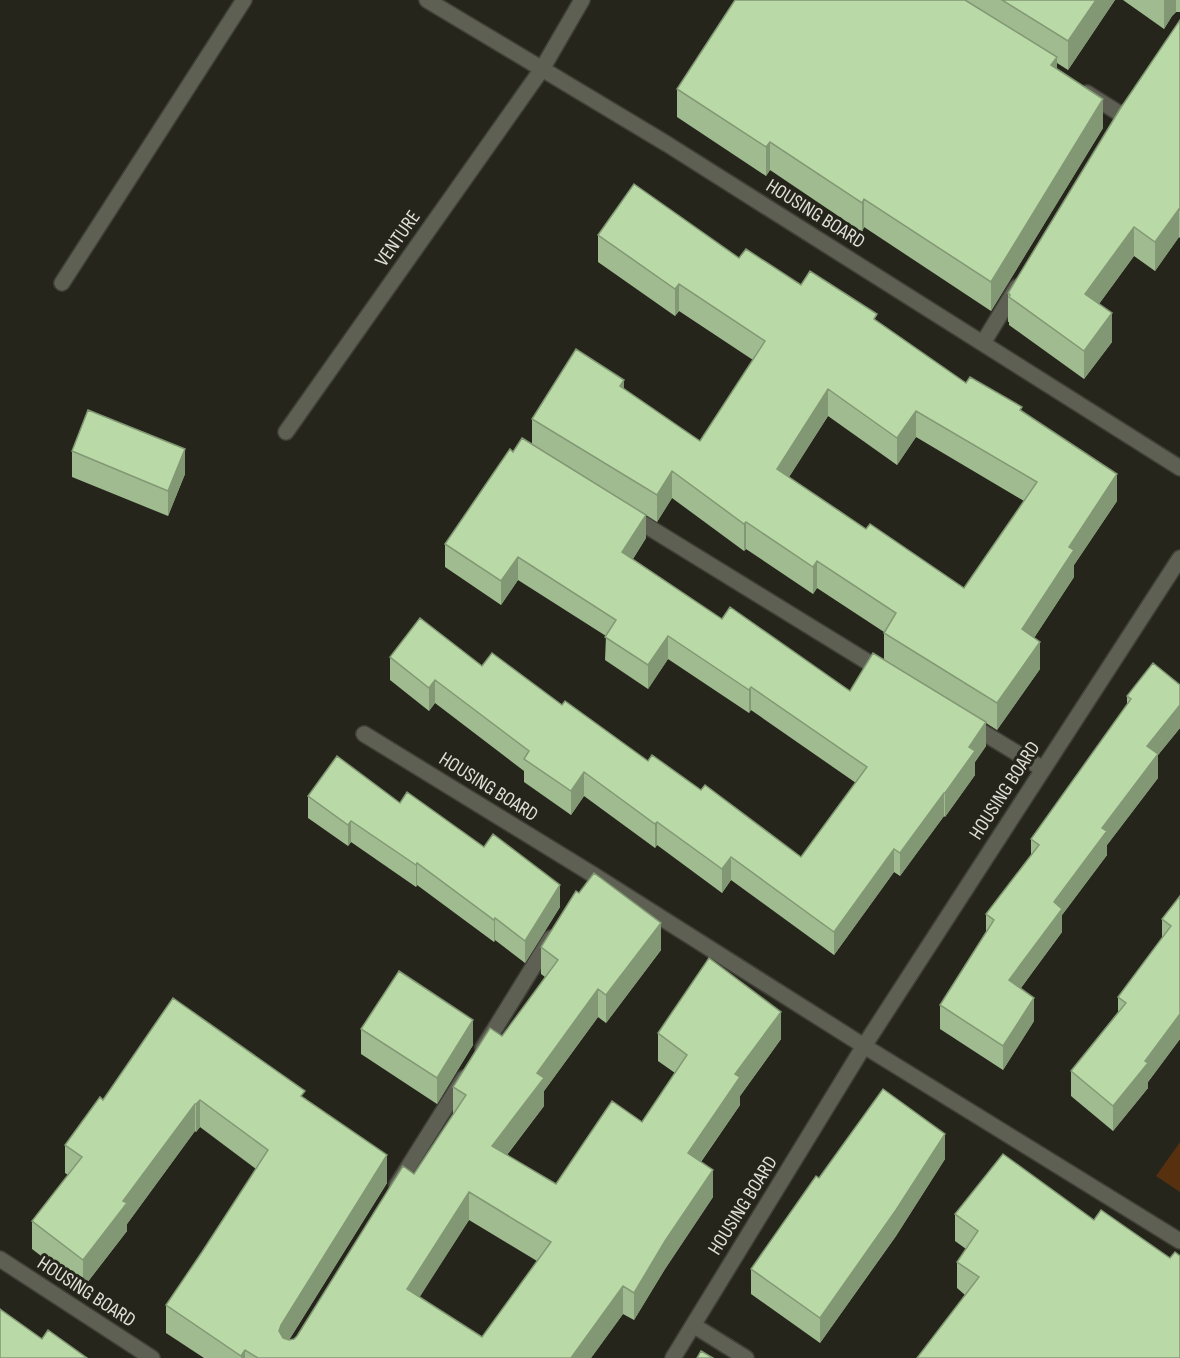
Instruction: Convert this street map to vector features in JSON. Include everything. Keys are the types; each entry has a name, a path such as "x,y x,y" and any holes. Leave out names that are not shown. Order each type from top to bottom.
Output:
{"street":[{"path":"62,283 244,0"},
{"name":"HOUSING BOARD","path":"427,0 667,144 1180,468"},
{"path":"542,69 582,0"},
{"name":"VENTURE","path":"286,432 542,69"},
{"path":"1073,85 1122,115"},
{"path":"983,344 1025,274"},
{"path":"620,510 892,676"},
{"name":"HOUSING BOARD","path":"673,1358 864,1046 1180,558"},
{"path":"952,714 1043,769"},
{"name":"HOUSING BOARD","path":"364,734 588,879 1180,1240"},
{"path":"390,1197 560,924"},
{"name":"HOUSING BOARD","path":"0,1259 152,1358"},
{"path":"693,1325 746,1358"}],"shaded area":[{"path":"1180,1142 1180,1192 1156,1176"}],"building":[{"path":"735,0 965,0 1057,57 1051,65 1103,99 991,282 864,199 862,203 770,142 766,147 677,89"},
{"path":"1002,0 1096,0 1068,41"},
{"path":"1180,20 1180,210 1155,242 1134,227 1085,294 1112,313 1084,351 1009,297 1008,293 1120,109"},
{"path":"634,184 739,258 746,249 801,285 810,271 877,314 874,319 966,383 970,377 1022,407 1020,410 1117,474 1069,547 1074,550 1022,629 1040,642 997,703 884,633 896,613 817,561 813,567 746,522 744,524 672,471 657,495 532,419 576,349 624,380 620,386 700,441 765,341 679,284 675,289 598,235","holes":["828,389 897,438 916,411 1037,482 964,588 870,524 866,529 777,469"]},
{"path":"88,410 185,449 168,491 72,451"},
{"path":"522,438 646,515 622,552 722,619 730,607 850,691 873,653 986,722 969,747 975,751 945,793 900,853 894,849 834,932 731,857 722,869 584,772 571,791 524,759 529,751 435,680 429,688 390,657 420,618 482,666 492,653 562,705 565,701 648,761 652,755 701,790 705,785 801,857 867,767 751,687 749,690 668,636 648,665 605,637 616,620 518,557 501,581 445,544 510,449 513,452"},
{"path":"1153,663 1180,685 1180,705 1147,746 1158,754 1102,828 1107,831 1054,902 1062,909 1009,980 1034,998 1003,1046 940,1005 994,920 986,914 1039,845 1031,839 1131,699 1127,696"},
{"path":"337,756 400,803 407,792 484,847 493,834 560,885 525,941 417,863 416,865 351,821 348,825 308,796"},
{"path":"594,873 661,923 606,995 598,989 537,1073 544,1078 492,1146 556,1184 612,1101 642,1122 687,1055 658,1033 709,958 781,1012 735,1074 740,1077 688,1153 713,1170 665,1241 634,1293 623,1286 571,1358 258,1358 245,1350 241,1356 166,1305 268,1150 200,1100 123,1201 127,1203 83,1260 32,1221 82,1157 65,1145 100,1097 103,1100 173,998 305,1091 301,1096 387,1155 281,1325 279,1331 283,1338 294,1339 403,1166 414,1174 466,1095 453,1087 490,1028 502,1036 558,960 541,947 576,891 579,893","holes":["469,1192 551,1242 482,1337 407,1289"]},
{"path":"1180,896 1180,1014 1145,1061 1148,1063 1113,1106 1071,1071 1126,1003 1118,997 1171,926 1162,919"},
{"path":"399,971 473,1020 437,1078 361,1029"},
{"path":"883,1089 945,1134 896,1210 820,1318 751,1269 816,1176 819,1178"},
{"path":"1003,1154 1094,1220 1101,1210 1170,1258 1175,1252 1180,1256 1180,1358 917,1358 979,1277 957,1262 978,1231 955,1214"},
{"path":"0,1309 42,1339 48,1330 87,1358 0,1358"},
{"path":"701,1351 713,1358 697,1358"}]}
